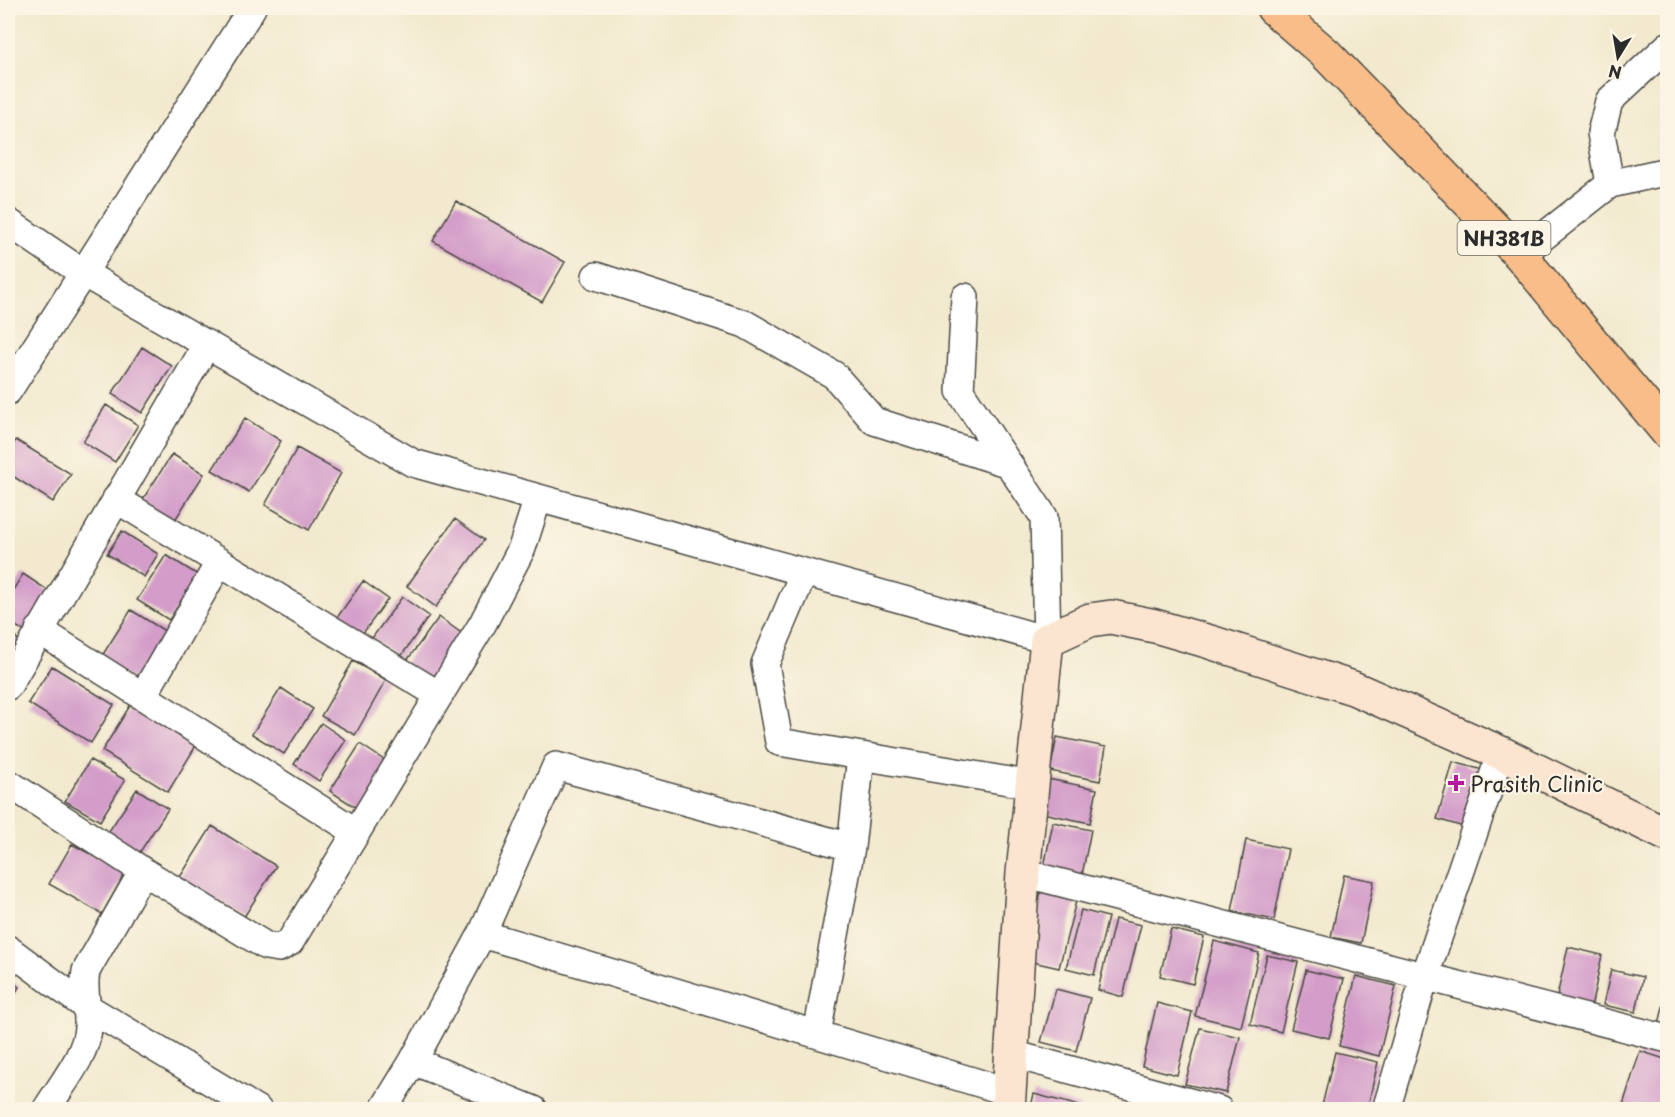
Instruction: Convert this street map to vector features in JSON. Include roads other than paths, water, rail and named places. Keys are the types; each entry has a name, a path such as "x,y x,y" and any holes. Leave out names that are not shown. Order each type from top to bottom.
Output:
{"highway":[{"name":"NH381B","path":"1273,8 1326,54 1520,255 1668,434"},
{"name":"NH381B","path":"1296,8 1326,54"}],"street":[{"path":"8,391 252,8"},
{"path":"1610,184 1601,134 1609,101 1668,46"},
{"path":"1520,255 1610,184 1668,171"},
{"path":"8,222 83,273 413,463 1047,640 1090,620 1111,617 1155,626 1353,688 1501,753 1668,835"},
{"path":"596,276 745,324 834,375 874,421 1009,464"},
{"path":"482,934 817,1034 1008,1101 1023,873 1047,640 1044,517 960,391 965,297"},
{"path":"8,686 207,345"},
{"path":"8,783 143,871 266,946 279,948 290,942 483,623 522,548 538,498"},
{"path":"116,499 439,695"},
{"path":"143,696 219,563"},
{"path":"804,572 765,664 779,742 1032,785"},
{"path":"39,630 356,832"},
{"path":"1386,1110 1425,976 1501,753"},
{"path":"817,1034 851,847 861,756"},
{"path":"383,1110 482,934 556,766 851,847"},
{"path":"46,1110 86,1040 88,1026 83,989 86,971 143,871"},
{"path":"1023,873 1668,1039"},
{"path":"8,949 85,1006 258,1110"},
{"path":"1012,1054 1219,1110"},
{"path":"413,1060 534,1110"}],"place":[{"name":"Prasith Clinic","path":"1456,783"}]}
